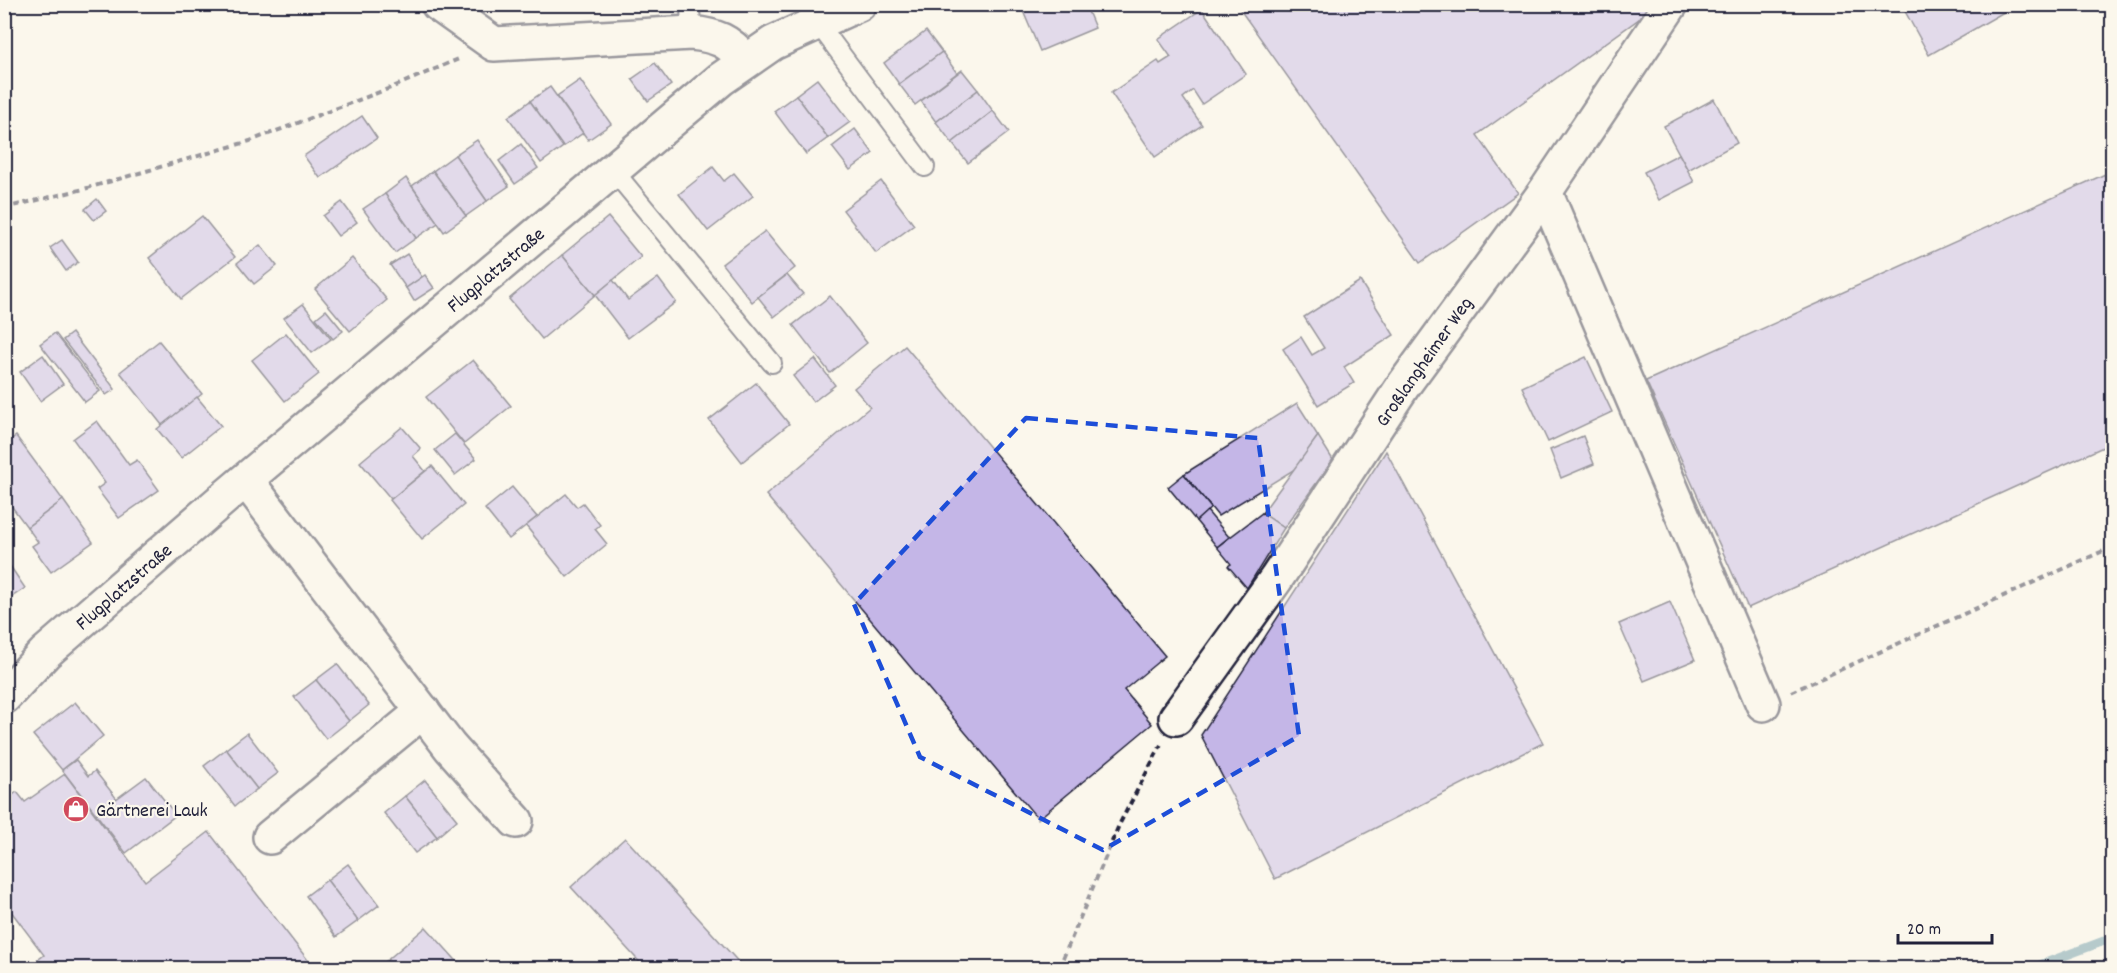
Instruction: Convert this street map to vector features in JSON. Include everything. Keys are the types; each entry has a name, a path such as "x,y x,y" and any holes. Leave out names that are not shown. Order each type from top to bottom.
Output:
{"street":[{"path":"438,4 494,44 691,19 735,48 745,60"},
{"name":"Flugplatzstraße","path":"4,697 45,653 246,480 745,60 773,43 859,4"},
{"name":"Großlangheimer Weg","path":"1176,718 1276,579 1403,386 1545,192 1671,4"},
{"path":"1545,192 1763,704"},
{"path":"246,480 450,747 516,821"},
{"path":"270,837 423,711"}],"lane":[{"path":"817,22 925,166"},
{"path":"613,170 772,363"}],"path":[{"path":"4,208 84,189 250,141 393,87 494,44"},
{"path":"1763,704 2112,547"},
{"path":"1059,969 1119,825 1176,718"}],"highlighted area":[{"path":"1026,418 1258,438 1299,736 1103,850 920,757 854,604"}],"building":[{"path":"1020,4 1085,4 1095,28 1040,51"},
{"path":"1236,4 1645,4 1650,11 1477,135 1518,193 1420,263"},
{"path":"1901,4 2018,4 1929,55"},
{"path":"1202,9 1246,74 1202,104 1193,90 1183,98 1202,125 1155,157 1111,93 1158,61 1160,64 1171,57 1158,39"},
{"path":"926,31 942,52 899,84 884,63"},
{"path":"942,52 957,73 915,105 899,84"},
{"path":"655,63 671,85 648,101 632,79"},
{"path":"962,70 978,90 936,122 921,101"},
{"path":"817,79 850,122 828,138 796,95"},
{"path":"580,80 611,124 588,140 557,96"},
{"path":"550,87 583,133 563,147 530,101"},
{"path":"978,90 993,111 952,143 936,122"},
{"path":"796,95 828,138 806,154 774,111"},
{"path":"1714,99 1737,143 1688,170 1664,126"},
{"path":"530,101 563,147 541,163 508,117"},
{"path":"993,111 1009,132 968,163 952,143"},
{"path":"362,116 377,138 320,178 304,156"},
{"path":"855,129 873,153 850,170 832,147"},
{"path":"477,140 509,186 487,201 455,155"},
{"path":"521,144 538,168 515,184 499,161"},
{"path":"1679,154 1694,182 1659,200 1644,172"},
{"path":"455,155 487,201 466,216 433,171"},
{"path":"713,167 724,181 734,173 753,196 708,231 679,194"},
{"path":"433,171 466,216 444,232 412,186"},
{"path":"2112,171 2112,443 1748,608 1646,381"},
{"path":"406,178 438,223 416,238 385,194"},
{"path":"881,181 914,225 876,253 843,210"},
{"path":"385,194 416,238 395,253 363,209"},
{"path":"97,199 106,211 94,220 85,209"},
{"path":"342,202 357,222 338,236 323,216"},
{"path":"202,216 235,257 181,299 149,258"},
{"path":"608,217 641,257 595,295 562,255"},
{"path":"765,231 795,268 752,302 722,264"},
{"path":"62,240 78,262 66,271 50,248"},
{"path":"260,245 277,266 254,284 237,263"},
{"path":"407,254 422,277 406,288 390,265"},
{"path":"562,255 595,295 542,339 509,299"},
{"path":"352,258 387,300 350,331 315,289"},
{"path":"425,275 434,288 414,301 406,288"},
{"path":"787,275 803,294 774,317 758,297"},
{"path":"658,278 676,302 628,338 595,295 613,280 628,300"},
{"path":"1360,281 1394,335 1344,367 1354,383 1318,405 1283,349 1301,337 1312,355 1324,348 1304,317"},
{"path":"830,296 867,343 830,373 793,325"},
{"path":"303,304 331,339 312,353 284,318"},
{"path":"326,310 343,331 333,339 316,318"},
{"path":"55,333 100,391 85,402 40,344"},
{"path":"72,333 115,389 106,395 63,340"},
{"path":"286,333 319,374 285,401 252,360"},
{"path":"159,341 202,394 162,425 120,372"},
{"path":"905,346 1165,656 1124,690 1152,724 1038,819 766,495 870,407 854,388"},
{"path":"43,355 63,384 40,401 20,372"},
{"path":"1586,357 1612,412 1548,442 1522,387"},
{"path":"815,359 835,385 813,402 793,376"},
{"path":"473,360 511,406 464,444 426,397"},
{"path":"756,383 789,424 742,462 709,420"},
{"path":"197,397 221,426 181,458 157,429"},
{"path":"1297,403 1318,436 1295,469 1218,516 1184,474"},
{"path":"97,421 129,465 137,460 159,490 119,518 97,489 105,483 73,439"},
{"path":"402,427 421,449 413,456 425,471 391,499 360,462"},
{"path":"455,434 476,459 455,475 435,450"},
{"path":"16,436 63,500 27,527 4,496 4,444"},
{"path":"1318,436 1333,460 1284,528 1262,513"},
{"path":"1583,436 1594,464 1561,478 1550,450"},
{"path":"1386,451 1543,743 1275,879 1201,735"},
{"path":"432,466 464,505 422,539 390,500"},
{"path":"1184,474 1211,508 1196,521 1168,487"},
{"path":"512,487 537,517 509,539 485,509"},
{"path":"566,494 577,507 583,503 600,525 595,529 607,544 567,577 526,526"},
{"path":"63,500 93,542 51,572 32,546 38,542 27,527"},
{"path":"1207,511 1229,537 1217,547 1196,521"},
{"path":"1262,513 1284,528 1247,588 1228,566 1231,564 1217,547"},
{"path":"4,557 25,588 4,602"},
{"path":"1670,602 1695,660 1644,681 1619,624"},
{"path":"337,664 369,705 349,721 316,680"},
{"path":"316,680 349,721 326,739 294,697"},
{"path":"75,702 103,736 62,770 33,735"},
{"path":"247,733 278,773 257,789 226,749"},
{"path":"226,749 257,789 235,806 204,766"},
{"path":"76,760 88,776 95,771 117,799 96,814 62,770"},
{"path":"65,774 145,881 209,832 314,968 27,968 44,955 4,902 4,801 17,792 25,802"},
{"path":"146,777 176,815 126,853 96,814"},
{"path":"425,780 457,820 437,837 405,796"},
{"path":"405,796 437,837 415,853 384,813"},
{"path":"625,838 744,968 645,968 571,887"},
{"path":"348,864 379,905 358,921 327,880"},
{"path":"327,880 358,921 336,937 306,896"},
{"path":"426,927 463,968 378,968"}],"waterway":[{"path":"2032,968 2112,938"}],"place":[{"name":"Gärtnerei Lauk","path":"76,809"}]}
